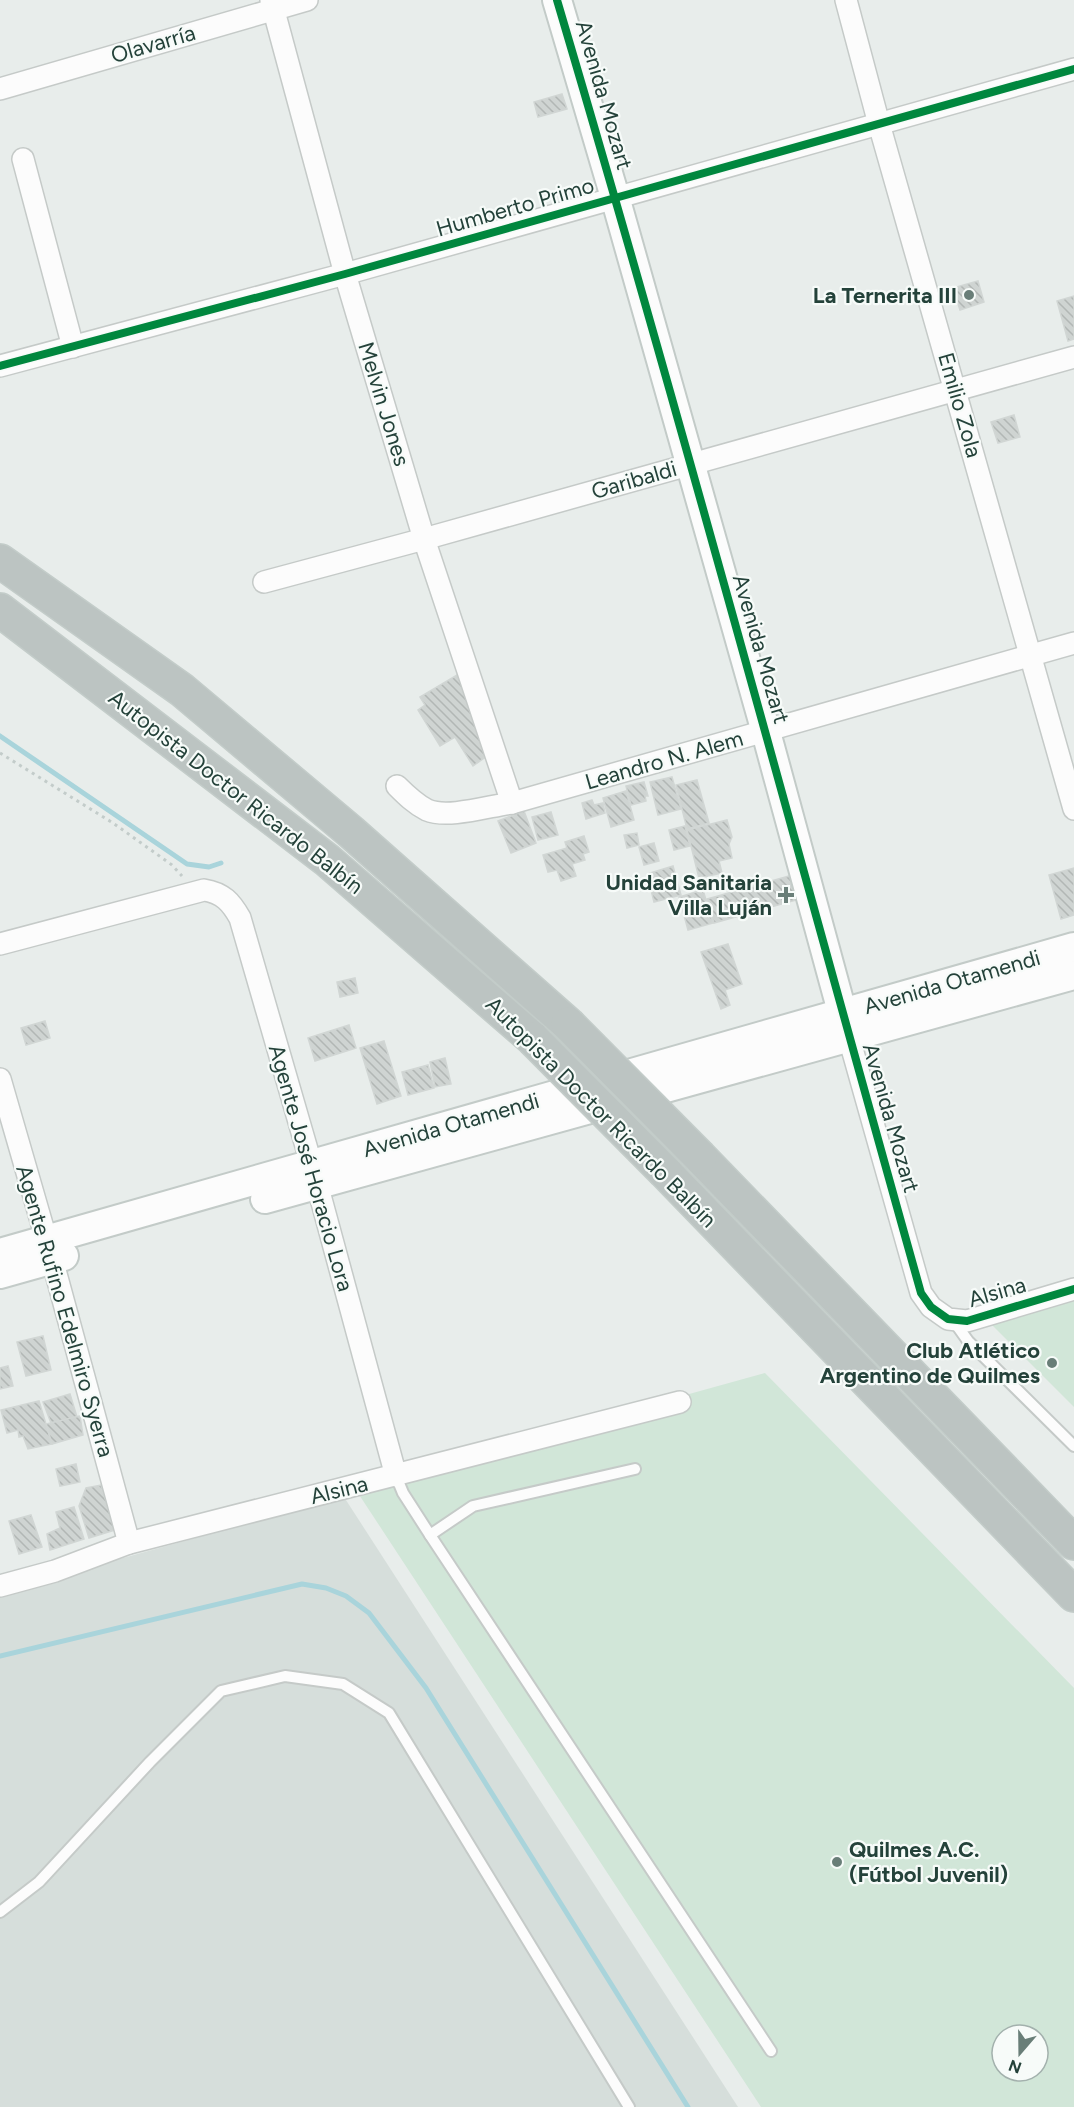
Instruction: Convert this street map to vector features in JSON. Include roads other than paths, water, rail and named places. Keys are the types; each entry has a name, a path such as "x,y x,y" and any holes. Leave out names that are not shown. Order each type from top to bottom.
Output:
{"highway":[{"path":"0,537 182,690"},
{"name":"Autopista Doctor Ricardo Balbín","path":"0,561 182,690 351,832 568,1023 1074,1543"},
{"name":"Autopista Doctor Ricardo Balbín","path":"0,610 327,860 533,1039 665,1172 1074,1595"}],"main road":[{"name":"Avenida Mozart","path":"557,0 766,732 846,1025"},
{"name":"Avenida Otamendi","path":"0,1274 49,1250 846,1025 1074,947"},
{"name":"Avenida Otamendi","path":"846,1025 1074,975"},
{"name":"Avenida Otamendi","path":"0,1253 49,1250"}],"street":[{"name":"Olavarría","path":"0,89 272,5 307,0"},
{"name":"Emilio Zola","path":"846,0 879,124 1074,809"},
{"name":"Melvin Jones","path":"272,5 345,274 424,539 512,802"},
{"name":"Humberto Primo","path":"0,366 345,274 1074,69"},
{"path":"23,159 73,347"},
{"name":"Garibaldi","path":"264,582 1074,357"},
{"name":"Leandro N. Alem","path":"397,786 411,800 429,811 453,813 512,802 1074,643"},
{"name":"Agente José Horacio Lora","path":"0,945 193,892 204,890 217,892 231,903 240,918 314,1175 396,1476"},
{"name":"Avenida Mozart","path":"846,1025 921,1293 931,1307"},
{"name":"Agente Rufino Edelmiro Syerra","path":"0,1079 129,1543"},
{"name":"Alsina","path":"931,1307 948,1319 967,1321 1074,1288"},
{"name":"Alsina","path":"0,1586 55,1571 129,1543 680,1402"}],"lane":[{"path":"953,1319 968,1341 1074,1446"},
{"path":"430,1535 473,1506 635,1469"},
{"path":"396,1476 403,1493 430,1535 771,2051"},
{"path":"0,1912 39,1882 150,1762 221,1691 285,1676 343,1684 389,1713 629,2107"}],"waterway":[{"path":"0,736 187,864 209,867 221,863"},
{"path":"0,1656 302,1584 326,1588 346,1596 369,1613 426,1688 688,2107"}],"place":[{"name":"La Ternerita III","path":"969,295"},
{"name":"Unidad Sanitaria Villa Luján","path":"786,895"},
{"name":"Club Atlético Argentino de Quilmes","path":"1052,1363"},
{"name":"Quilmes A.C. (Fútbol Juvenil)","path":"837,1862"}]}
